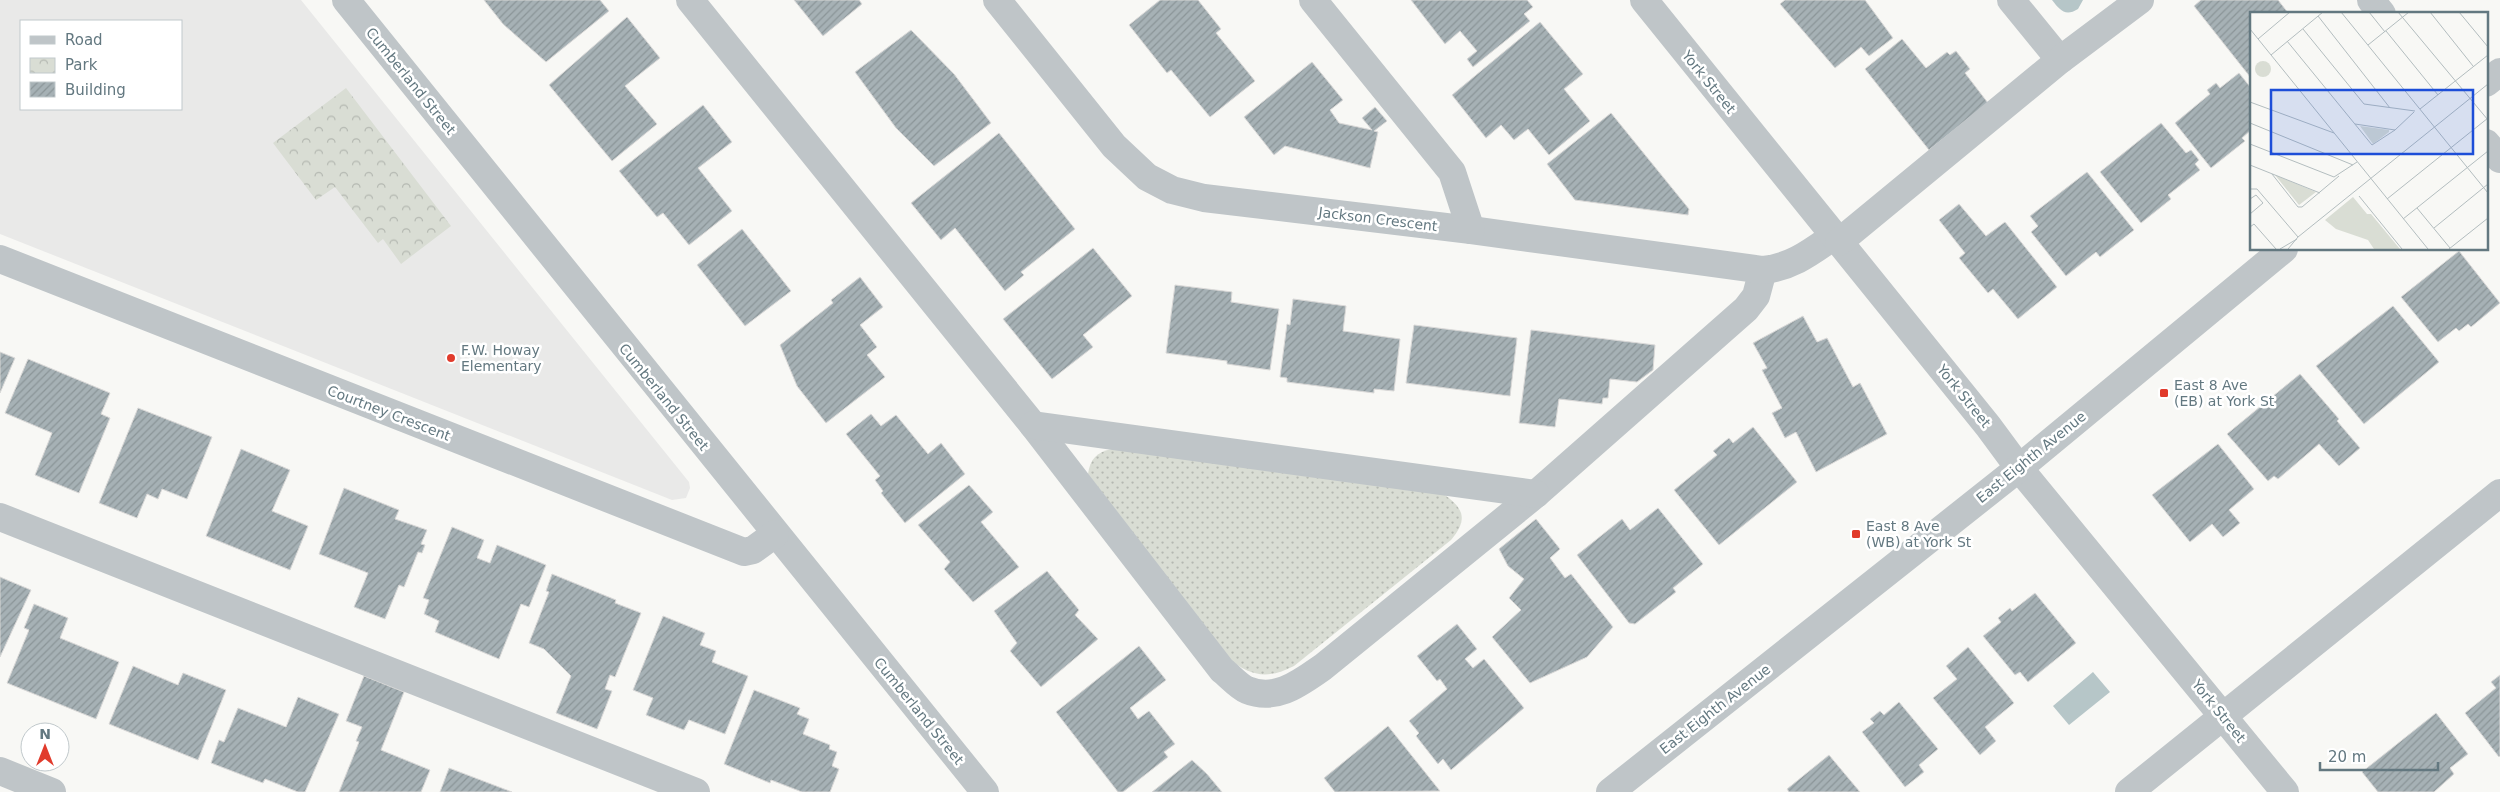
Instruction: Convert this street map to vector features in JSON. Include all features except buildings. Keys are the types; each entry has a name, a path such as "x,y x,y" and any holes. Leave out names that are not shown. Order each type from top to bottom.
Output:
{"street":[{"name":"Cumberland Street","path":"346,0 985,792"},
{"path":"690,0 1033,424 1222,670 1246,689 1268,695 1293,687 1323,667 1536,494 1746,309 1756,296 1763,270"},
{"name":"Jackson Crescent","path":"997,0 1114,146 1147,177 1172,190 1204,198 1471,230 1763,270 1786,266 1836,239 2060,60 2140,0"},
{"path":"1313,0 1452,172 1471,230"},
{"name":"York Street","path":"1644,0 1988,426 2019,468 2285,792"},
{"path":"2012,0 2060,60"},
{"path":"2371,0 2380,12"},
{"path":"2488,81 2500,72"},
{"path":"2488,145 2500,159"},
{"name":"East Eighth Avenue","path":"1610,792 2019,468 2283,250"},
{"name":"Courtney Crescent","path":"0,259 744,552 753,550 775,534"},
{"path":"1033,424 1536,494"},
{"path":"2129,792 2500,494"},
{"path":"0,517 696,792"},
{"path":"0,771 52,792"}],"shaded area":[{"name":"F.W. Howay Elementary","path":"0,0 301,0 689,482 690,488 686,498 672,500 0,234"},
{"path":"2052,0 2083,0 2078,9 2066,12 2060,9"},
{"path":"2093,672 2110,692 2069,725 2053,706"}],"green space":[{"path":"346,88 451,226 401,264 383,239 378,243 335,187 316,200 273,143"},
{"path":"1112,449 1438,490 1453,501 1461,512 1461,524 1451,540 1294,666 1275,673 1259,674 1244,669 1228,658 1088,474 1090,464 1095,457 1102,452"}],"place":[{"name":"F.W. Howay Elementary","path":"451,358"},
{"name":"East 8 Ave (EB) at York St","path":"2164,393"},
{"name":"East 8 Ave (WB) at York St","path":"1856,534"}]}
